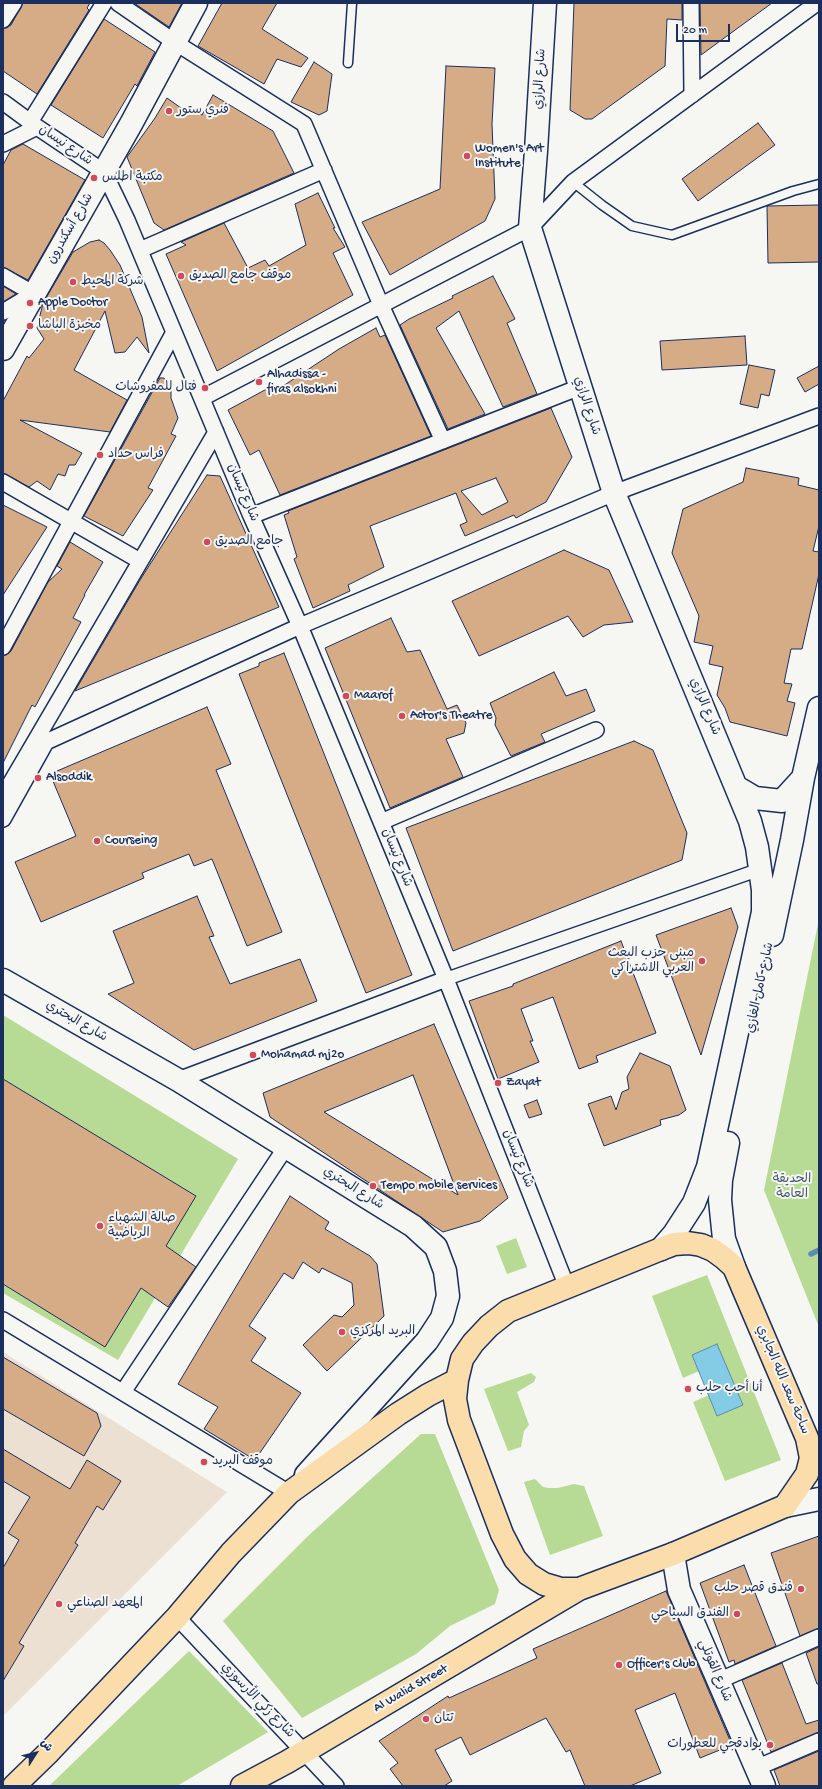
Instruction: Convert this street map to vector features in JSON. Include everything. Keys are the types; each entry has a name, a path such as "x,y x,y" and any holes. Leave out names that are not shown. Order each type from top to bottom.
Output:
{"main road":[{"name":"شارع أسكندرون","path":"3,349 176,43 196,3"},
{"name":"شارع الرازي","path":"545,3 530,228 614,493 738,788"},
{"name":"شارع كامل الغازي","path":"734,1267 724,1239 721,1220 721,1180 792,840 803,778 819,708"},
{"path":"738,788 755,798 782,801 803,778"},
{"name":"شارع كامل الغازي","path":"661,1249 674,1234 691,1208 702,1185 708,1167 763,912 761,868 750,821 738,788"},
{"name":"شارع البحتري","path":"3,980 178,1080 413,1226 436,1247 445,1271 448,1296 442,1318 427,1341 289,1493"},
{"name":"ساحة سعد الله الجابري","path":"688,1243 701,1245 713,1250 734,1267 807,1438 811,1458 807,1474 798,1490 786,1506 672,1554 579,1589 561,1589 544,1584 528,1574 515,1559 502,1534 459,1420 455,1400 457,1380 462,1359 473,1343 489,1326 508,1311 674,1244 688,1243"},
{"path":"14,1786 49,1752 177,1617 231,1553 289,1493 398,1414 428,1395 457,1380"},
{"path":"786,1506 819,1499"},
{"name":"شارع القوتلي","path":"672,1554 679,1590 760,1777"},
{"name":"Al Walid Street","path":"242,1786 304,1752 579,1589"}],"street":[{"path":"3,20 14,3"},
{"path":"3,144 33,125 104,3"},
{"path":"118,3 176,43 304,124 381,305 443,441"},
{"path":"691,3 692,95"},
{"path":"202,398 530,228 573,182 692,95 810,5"},
{"name":"شارع نيسان","path":"3,102 33,125 104,172 140,250 251,516 300,626 446,979 567,1288"},
{"path":"140,250 324,170"},
{"path":"3,276 34,294 3,312"},
{"path":"3,647 174,332"},
{"path":"251,516 580,387"},
{"path":"3,819 46,742 300,626 614,493 819,416"},
{"path":"3,796 216,432"},
{"path":"3,482 140,561"},
{"path":"381,822 596,730"},
{"path":"178,1080 446,979 761,868"},
{"path":"122,1392 286,1147"},
{"path":"3,1320 289,1493"},
{"name":"شارع زكي الأرسوزي","path":"177,1617 336,1786"},
{"path":"718,1681 819,1637"},
{"path":"760,1777 819,1741"}],"lane":[{"path":"348,63 352,3"},
{"path":"573,182 632,226 672,235 793,191 819,184"}],"shaded area":[{"name":"المعهد الصناعي","path":"3,1352 227,1492 3,1716"}],"green space":[{"name":"الحديقة العامة","path":"819,919 819,1327 764,1190"},
{"name":"صالة الشهباء الرياضية","path":"3,1015 238,1159 118,1360 3,1293"},
{"path":"516,1238 527,1267 507,1274 496,1246"},
{"path":"707,1275 781,1460 725,1481 693,1402 709,1395 699,1371 683,1378 652,1296"},
{"path":"531,1373 536,1377 534,1382 517,1392 529,1425 524,1431 521,1447 508,1451 484,1389"},
{"path":"421,1434 435,1434 499,1590 495,1604 450,1626 416,1654 302,1718 223,1621 308,1536"},
{"path":"535,1479 543,1487 549,1488 558,1488 574,1484 584,1486 603,1536 550,1555 524,1482"},
{"path":"189,1651 268,1732 177,1786 49,1786"}],"water":[{"path":"717,1344 743,1405 717,1416 692,1355"}],"building":[{"path":"23,3 90,3 87,8 89,10 37,94 3,71 3,29 11,25"},
{"path":"134,3 182,3 169,27"},
{"path":"222,3 277,3 262,29 308,58 301,67 277,59 264,84 198,46"},
{"path":"574,3 682,3 682,20 667,19 665,66 592,119 585,119 570,110"},
{"path":"700,3 772,3 701,55"},
{"path":"104,19 155,52 137,86 135,84 103,138 51,105"},
{"path":"314,62 332,74 327,111 319,115 291,102"},
{"name":"Women's Art Institute","path":"446,66 495,68 492,124 495,199 485,221 390,275 362,222 440,189"},
{"path":"213,95 273,131 294,173 164,230 154,223 127,157 155,118 167,98 181,108 202,115"},
{"path":"758,123 775,145 698,201 682,179"},
{"path":"23,144 85,180 28,280 3,267 3,165 11,150"},
{"path":"318,193 335,228 333,228 345,247 333,253 353,295 217,371 166,254 186,245 181,242 224,223 248,268 265,260 269,266 306,245 295,204"},
{"path":"819,205 819,262 768,263 767,206"},
{"path":"99,240 110,250 120,265 142,317 149,353 137,337 125,352 115,353 105,311 74,370 127,400 110,432 20,420 82,453 75,465 69,465 65,476 58,474 50,490 37,481 29,487 3,473 3,401 27,356 29,358 44,339 37,328 43,303 73,252 90,242"},
{"path":"493,276 515,319 507,323 537,394 503,407 459,311 436,328 485,414 448,429 400,325 409,319 453,298 452,296"},
{"path":"3,286 16,294 3,302"},
{"path":"376,328 380,337 385,335 431,436 280,495 259,450 250,455 228,410 274,385 277,390 339,349"},
{"path":"745,336 747,365 662,370 660,341"},
{"path":"749,365 775,370 769,396 761,394 758,408 740,404"},
{"path":"819,366 819,384 805,392 797,378"},
{"path":"160,378 164,378 171,391 171,398 178,418 171,434 176,436 148,488 153,490 123,536 84,516"},
{"path":"551,408 572,457 546,502 516,518 514,515 465,536 460,525 467,522 456,493 370,526 384,567 348,585 350,591 313,608 294,559 297,557 284,515 289,513 288,511","holes":["496,478 508,502 482,515 461,491"]},
{"path":"746,468 799,478 798,485 819,490 819,526 813,551 819,552 819,574 802,649 791,649 784,683 792,684 787,701 795,703 787,736 730,722 725,708 717,695 723,667 709,664 713,646 694,642 699,616 672,553 683,509 743,482"},
{"name":"جامع الصديق","path":"207,475 220,476 279,607 75,691 140,580"},
{"path":"3,505 47,527 3,595"},
{"path":"70,542 103,562 73,618 81,622 35,707 32,705 3,763 3,656 11,651 48,582 62,569 57,566"},
{"path":"564,550 609,570 633,622 604,625 583,637 568,616 479,656 452,601"},
{"path":"391,618 407,652 420,650 447,709 457,705 466,723 464,733 446,739 463,777 390,808 325,648"},
{"path":"284,653 412,975 366,993 239,674 259,666 259,663"},
{"path":"554,672 566,696 586,689 595,711 541,734 545,742 511,756 495,725 496,718 490,703"},
{"path":"207,707 231,764 216,770 282,932 247,946 212,859 194,866 189,854 142,873 144,878 41,922 15,862 76,836 50,774"},
{"path":"634,741 653,750 687,833 682,860 453,951 406,828"},
{"path":"197,896 214,936 209,937 230,984 300,959 317,1001 194,1050 108,994 134,983 113,931"},
{"path":"731,908 738,927 701,1055 656,935"},
{"path":"621,941 656,1033 596,1056 598,1062 579,1069 553,997 521,1009 533,1041 530,1041 539,1062 498,1079 469,1001 513,986 513,984"},
{"path":"434,1024 508,1198 480,1221 443,1232 270,1117 263,1093","holes":["413,1075 458,1195 324,1112"]},
{"path":"640,1053 670,1066 686,1110 679,1115 660,1120 661,1125 604,1146 588,1104 611,1096 616,1110 622,1092 629,1089 627,1077"},
{"name":"صالة الشهباء الرياضية","path":"3,1079 196,1196 166,1246 196,1267 168,1307 141,1288 105,1347 3,1284"},
{"path":"537,1100 542,1114 529,1118 524,1105"},
{"name":"البريد المركزي","path":"290,1196 329,1222 325,1229 370,1256 377,1264 384,1316 327,1371 303,1345 334,1315 342,1317 354,1305 352,1283 322,1268 319,1273 303,1262 293,1279 284,1273 249,1326 266,1338 251,1361 301,1393 255,1460 204,1429 218,1407 178,1384"},
{"path":"3,1357 97,1413 101,1426 84,1456 3,1409"},
{"path":"3,1449 70,1489 87,1460 121,1481 103,1510 97,1506 75,1543 78,1545 19,1643 24,1646 3,1681 3,1568 19,1540 8,1533 30,1497 3,1481"},
{"name":"فندق قصر حلب","path":"819,1536 819,1628 800,1636 771,1553"},
{"name":"الفندق السياحي","path":"744,1565 776,1646 735,1664 734,1660 729,1662 700,1583"},
{"path":"666,1591 732,1745 700,1758 675,1693 635,1710 661,1773 630,1786 585,1786 570,1750 566,1752 546,1718 470,1755 461,1737 435,1750 452,1781 444,1786 403,1786 390,1769 398,1763 379,1741 448,1696 449,1698 537,1658 533,1649"},
{"path":"819,1647 819,1684 817,1684 806,1653"},
{"path":"782,1663 806,1724 819,1720 819,1732 771,1752 742,1680"},
{"path":"819,1751 819,1786 780,1786 774,1770"}],"waterway":[{"path":"811,1254 819,1250"}],"place":[{"name":"فنري ستور","path":"169,111"},
{"name":"Women's Art Institute","path":"467,156"},
{"name":"مكتبة اطلس","path":"94,178"},
{"name":"موقف جامع الصديق","path":"181,276"},
{"name":"شركة المحيط","path":"73,282"},
{"name":"Apple Doctor","path":"30,303"},
{"name":"مخبزة الباشا","path":"30,326"},
{"name":"Alhadissa - firas alsokhni","path":"259,382"},
{"name":"فتال للمفروشات","path":"205,388"},
{"name":"فراس حداد","path":"100,455"},
{"name":"جامع الصديق","path":"207,542"},
{"name":"Maarof","path":"346,696"},
{"name":"Actor's Theatre","path":"402,716"},
{"name":"Alsoddik","path":"38,778"},
{"name":"Courseing","path":"97,841"},
{"name":"مبنى حزب البعث العربي الاشتراكي","path":"702,961"},
{"name":"Mohamad mj2o","path":"253,1055"},
{"name":"Zayat","path":"498,1083"},
{"name":"Tempo mobile services","path":"373,1186"},
{"name":"صالة الشهباء الرياضية","path":"100,1226"},
{"name":"البريد المركزي","path":"342,1332"},
{"name":"أنا أحب حلب","path":"688,1389"},
{"name":"موقف البريد","path":"204,1462"},
{"name":"فندق قصر حلب","path":"801,1589"},
{"name":"المعهد الصناعي","path":"59,1604"},
{"name":"الفندق السياحي","path":"737,1614"},
{"name":"Officer's Club","path":"619,1665"},
{"name":"تتان","path":"426,1719"},
{"name":"بوادقجي للعطورات","path":"770,1745"}]}
